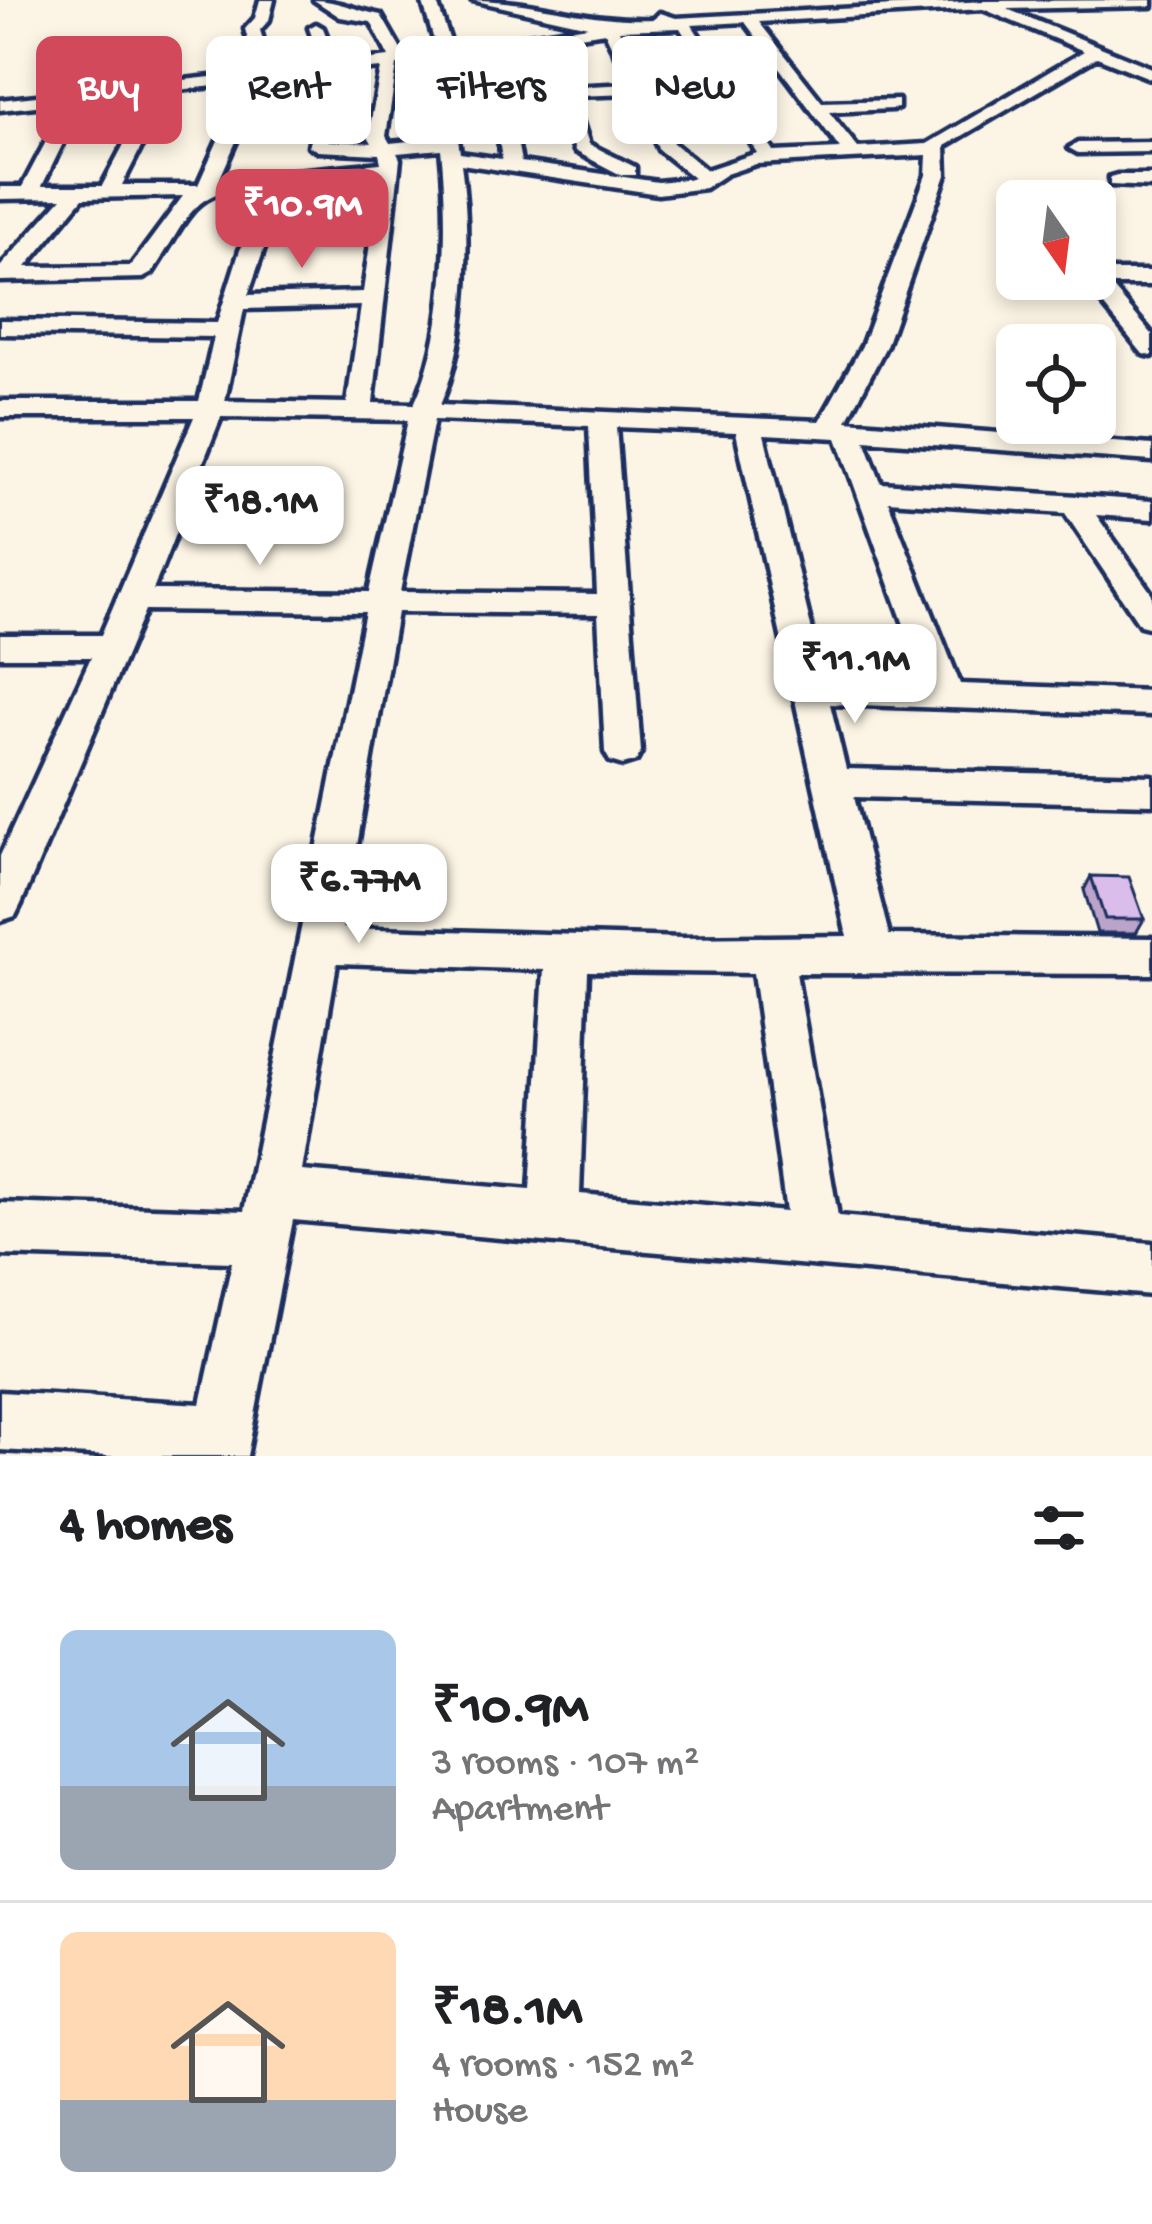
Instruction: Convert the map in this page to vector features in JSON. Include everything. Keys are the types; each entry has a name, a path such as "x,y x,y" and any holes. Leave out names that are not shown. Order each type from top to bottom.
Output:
{"street":[{"path":"254,36 252,29 262,20 267,0"},
{"path":"321,0 345,14 376,18 394,62 377,136 387,169 358,412"},
{"path":"429,0 441,36"},
{"path":"479,0 620,21 680,21 866,4 1152,2"},
{"path":"561,0 620,21"},
{"path":"704,0 727,17"},
{"path":"788,0 806,12"},
{"path":"977,2 1152,74"},
{"path":"506,6 514,36"},
{"path":"747,16 807,83 817,107 854,154"},
{"path":"540,36 620,21"},
{"path":"620,21 624,36"},
{"path":"680,21 768,157"},
{"path":"316,28 319,36"},
{"path":"0,904 15,831 115,646 210,410 226,331 251,250 287,186 306,173 387,169 449,150 658,188 698,184 733,164 768,157 933,149 949,135 1096,51"},
{"path":"371,65 394,62"},
{"path":"1125,64 1152,62"},
{"path":"0,105 206,83"},
{"path":"817,107 892,104"},
{"path":"839,135 918,131"},
{"path":"30,191 58,144"},
{"path":"110,189 128,144"},
{"path":"4,274 135,273 144,268 202,186 224,144"},
{"path":"318,144 387,169"},
{"path":"0,1421 220,1445 269,1215 409,460 422,416 442,375 452,290 448,144"},
{"path":"509,144 512,164"},
{"path":"579,144 658,188"},
{"path":"664,144 706,179"},
{"path":"1078,148 1152,147"},
{"path":"838,428 874,346 936,175 933,149"},
{"path":"1117,181 1152,181"},
{"path":"0,193 287,186"},
{"path":"4,274 78,191"},
{"path":"1116,279 1152,278"},
{"path":"235,302 370,299"},
{"path":"1111,300 1152,349"},
{"path":"0,327 226,331"},
{"path":"0,410 358,412 748,424 1004,438 1152,453"},
{"path":"602,419 623,752"},
{"path":"748,424 872,953"},
{"path":"838,428 873,491 946,693"},
{"path":"873,491 1152,510"},
{"path":"1074,505 1152,619"},
{"path":"133,600 615,604"},
{"path":"0,646 115,646"},
{"path":"811,691 1152,703"},
{"path":"831,783 1152,790"},
{"path":"320,945 1150,960"},
{"path":"554,1214 567,952"},
{"path":"772,955 815,1237"},
{"path":"0,1229 269,1215 554,1214 1152,1269"}],"building":[{"path":"1091,876 1129,877 1144,919 1105,919"}]}
